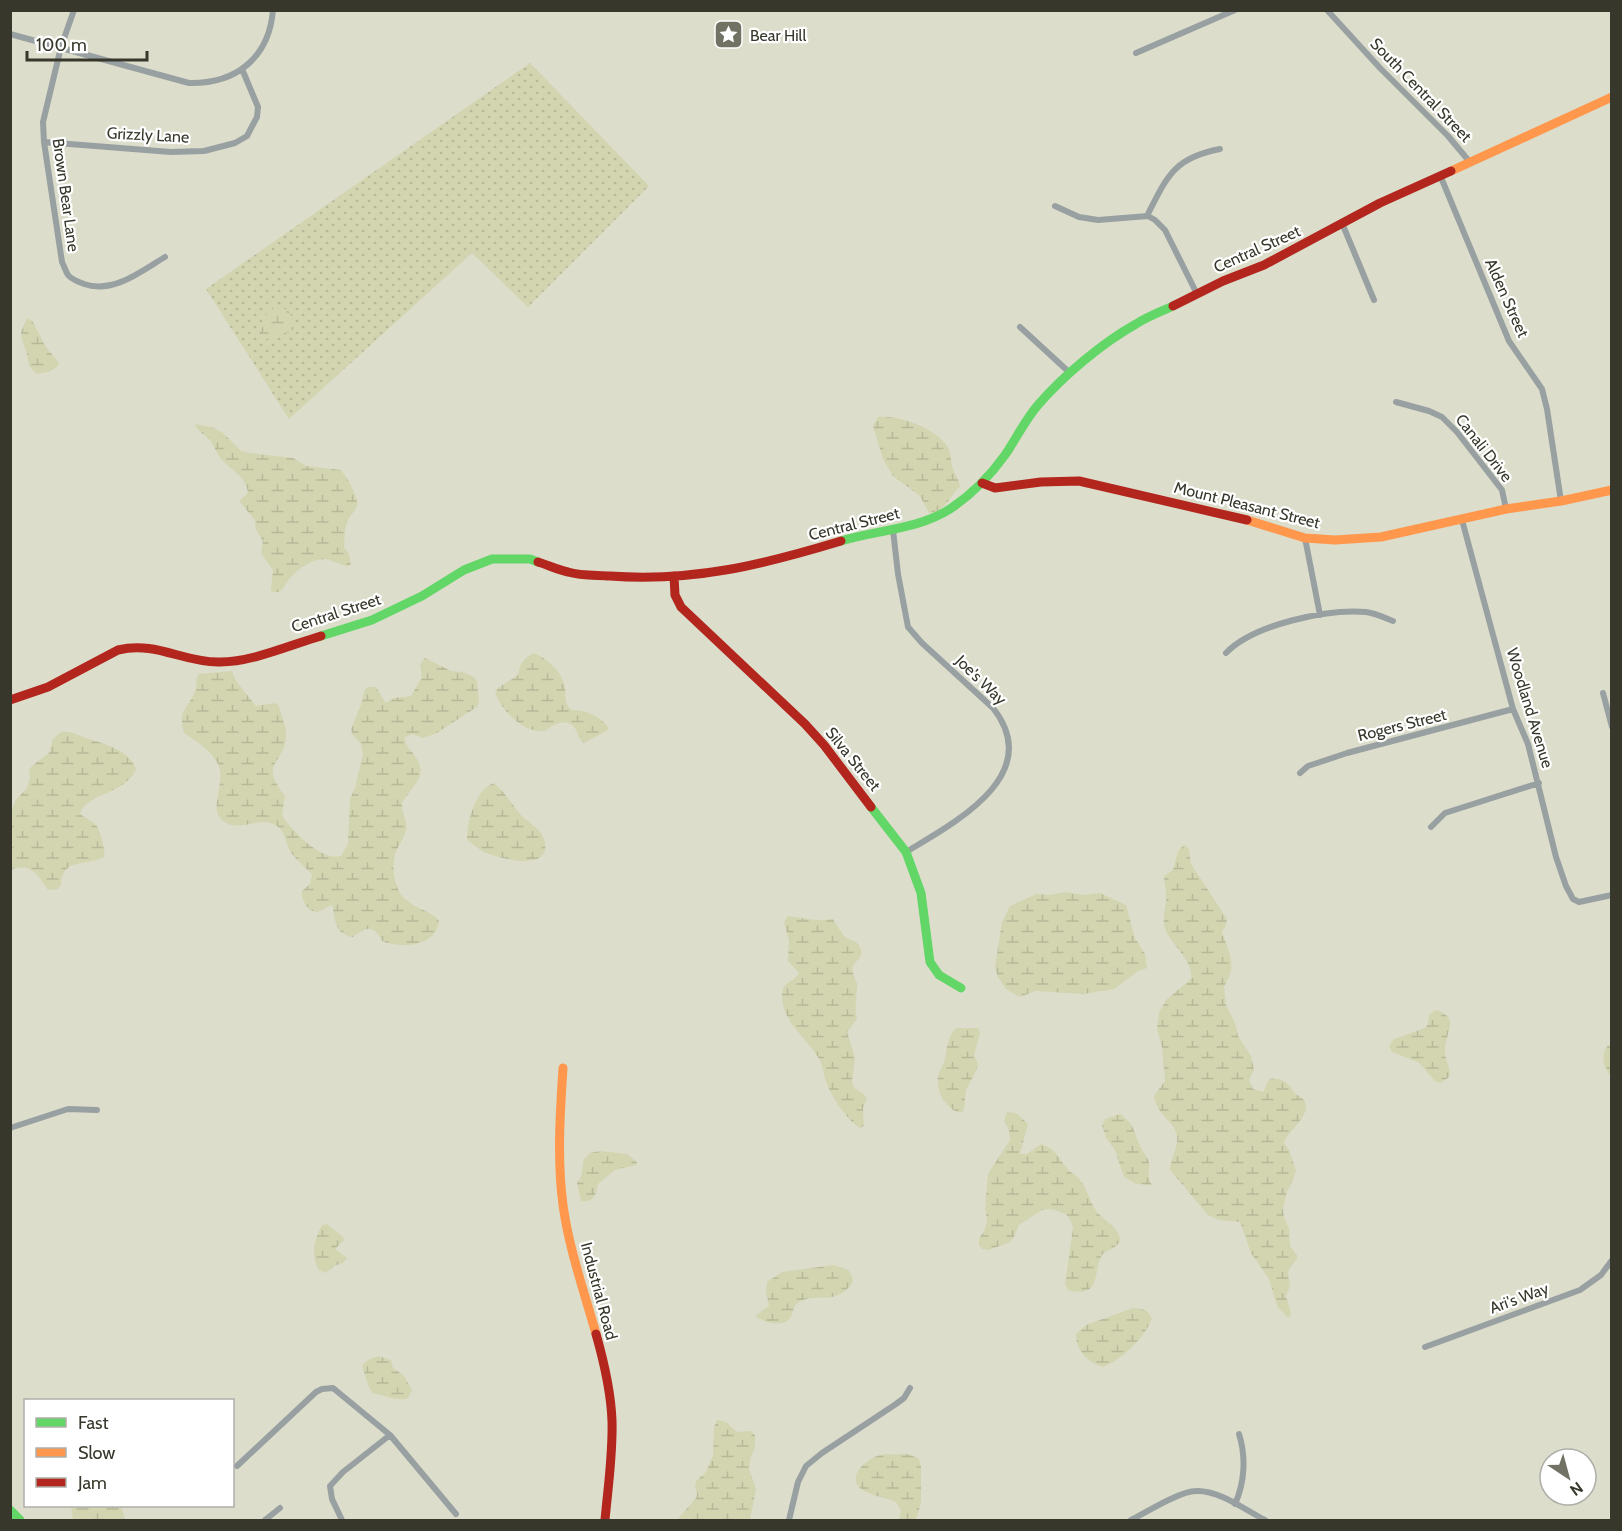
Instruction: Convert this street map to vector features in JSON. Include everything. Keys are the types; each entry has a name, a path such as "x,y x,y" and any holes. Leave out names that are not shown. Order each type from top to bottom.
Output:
{"street":[{"name":"Brown Bear Lane","path":"74,10 61,48 43,122 62,262 68,276 92,287 103,288 114,285 165,257"},
{"path":"10,34 189,83 208,84 225,79 242,69 258,54 268,36 273,10"},
{"path":"1136,53 1235,10"},
{"name":"South Central Street","path":"1328,10 1469,161"},
{"name":"Grizzly Lane","path":"44,142 171,152 204,151 235,143 247,136 257,117 258,107 242,69"},
{"name":"Central Street","path":"10,700 48,687 129,647 159,648 205,662 226,663 242,660 372,620 422,596 465,570 492,559 530,559 570,573 590,575 633,578 702,575 778,560 849,538 893,530 929,519 962,501 982,483 1004,456 1036,407 1070,373 1112,339 1135,324 1264,265 1342,223 1469,161 1611,97"},
{"path":"1147,216 1166,180 1177,166 1204,152 1220,149"},
{"name":"Alden Street","path":"1440,175 1509,341 1542,389 1561,501"},
{"path":"1055,206 1079,217 1098,220 1147,216 1155,220 1165,230 1197,294"},
{"path":"1342,223 1374,300"},
{"path":"1020,327 1070,373"},
{"name":"Canali Drive","path":"1396,402 1442,417 1475,454 1502,490 1506,509"},
{"name":"Mount Pleasant Street","path":"982,483 995,488 1041,482 1080,481 1240,518 1305,538 1358,540 1611,490"},
{"name":"Woodland Avenue","path":"1462,520 1514,709 1528,744 1556,857 1566,886 1577,901 1587,902 1611,895"},
{"name":"Joe's Way","path":"893,530 908,627 922,643 993,708 1007,733 1009,749 1007,765 1002,778 993,788 946,828 906,852"},
{"path":"1305,538 1320,615"},
{"name":"Silva Street","path":"674,576 675,596 681,607 824,745 906,852 921,893 930,962 939,975 961,988"},
{"path":"1226,653 1235,645 1259,632 1320,615 1369,612 1393,621"},
{"path":"1603,693 1611,726"},
{"name":"Rogers Street","path":"1300,773 1308,766 1347,753 1514,709"},
{"path":"1431,827 1445,813 1539,783"},
{"name":"Industrial Road","path":"563,1068 560,1144 562,1199 598,1339 612,1409 605,1521"},
{"path":"10,1128 68,1109 97,1110"},
{"name":"Ari's Way","path":"1425,1347 1580,1290 1602,1275 1611,1260"},
{"path":"237,1466 316,1392 328,1387 333,1388 390,1435 456,1514"},
{"path":"789,1521 798,1482 806,1466 896,1404 904,1398 910,1388"},
{"path":"1235,1504 1241,1491 1244,1457 1239,1434"},
{"path":"342,1521 332,1499 330,1486 343,1472 390,1435"},
{"path":"1131,1521 1181,1495 1195,1491 1214,1495 1265,1521"},
{"path":"265,1521 280,1508"},
{"path":"10,1510 20,1521"}],"green space":[{"path":"530,63 649,186 528,307 472,253 289,419 206,289"},
{"path":"276,306 288,310 294,320 294,329 288,333 279,333 264,339 261,331 263,318"},
{"path":"27,318 33,322 46,347 59,363 48,372 37,374 29,366 21,332"},
{"path":"878,417 896,418 916,424 934,434 947,446 960,487 941,509 929,513 920,496 893,476 883,459 873,426"},
{"path":"196,424 214,428 223,433 241,451 293,458 306,466 341,470 352,487 357,502 345,531 344,547 349,554 351,564 348,566 325,559 315,561 298,570 279,592 273,592 271,589 273,570 261,553 263,541 256,530 255,520 239,501 248,493 247,487 219,456 211,441 195,426"},
{"path":"534,653 558,671 564,682 566,702 571,710 596,716 608,727 608,730 584,743 569,723 561,723 545,731 537,731 522,725 508,714 495,693 498,688 518,675 523,661"},
{"path":"425,658 451,671 463,672 474,677 477,681 479,703 477,707 435,734 422,738 413,734 405,737 407,746 419,763 420,775 402,803 406,827 395,855 393,867 402,895 413,905 436,917 439,921 437,930 425,941 408,945 382,941 376,932 369,929 353,937 347,936 337,926 333,906 316,912 305,904 302,891 310,884 312,874 292,854 278,826 260,822 239,826 226,823 220,818 217,813 220,778 218,764 207,750 184,733 183,713 196,688 199,674 232,671 236,681 256,706 276,703 279,706 286,734 285,744 273,769 273,776 285,796 282,815 299,836 317,850 334,857 341,856 348,844 350,799 363,754 361,744 352,734 351,729 365,689 376,687 386,703 393,698 411,696 422,677 420,664"},
{"path":"61,732 72,733 117,749 129,758 136,770 124,784 91,801 80,813 98,828 104,857 70,866 65,870 58,889 48,890 33,871 24,868 11,870 11,812 16,800 27,788 30,778 29,770 49,753 53,739"},
{"path":"494,783 521,815 542,835 545,850 541,856 525,861 493,856 483,852 467,840 473,807 487,786"},
{"path":"1184,845 1189,849 1191,864 1227,919 1222,932 1231,959 1231,972 1224,986 1226,1005 1235,1023 1238,1036 1251,1056 1254,1070 1249,1080 1253,1089 1263,1092 1270,1079 1280,1080 1302,1098 1306,1105 1303,1116 1284,1143 1296,1170 1287,1191 1283,1209 1289,1229 1290,1246 1297,1255 1288,1274 1290,1286 1286,1296 1290,1317 1287,1317 1277,1306 1269,1279 1251,1253 1240,1222 1219,1220 1208,1215 1170,1170 1176,1146 1176,1132 1158,1108 1154,1096 1165,1081 1162,1047 1157,1029 1159,1013 1166,1000 1191,979 1190,967 1167,933 1164,920 1166,897 1164,876 1173,870 1178,851"},
{"path":"1065,892 1084,895 1100,893 1126,905 1135,938 1145,954 1147,968 1138,971 1114,989 1083,994 1036,991 1019,997 1006,989 995,967 1002,922 1010,906 1036,894 1050,895"},
{"path":"788,916 815,920 832,919 845,936 860,947 861,955 853,968 857,985 857,1019 847,1032 855,1058 852,1081 854,1088 864,1094 867,1099 863,1108 864,1126 860,1128 849,1119 835,1099 825,1079 820,1060 786,1015 783,1007 782,992 785,985 799,973 788,961 789,941 784,922"},
{"path":"1436,1010 1447,1016 1450,1022 1445,1050 1450,1073 1449,1077 1441,1083 1436,1082 1418,1062 1392,1052 1389,1046 1394,1039 1425,1028 1429,1015"},
{"path":"956,1028 978,1028 980,1033 974,1055 978,1064 977,1069 966,1090 962,1112 957,1112 945,1102 938,1083 948,1042"},
{"path":"1612,1044 1611,1076 1606,1069 1604,1058 1607,1046"},
{"path":"1007,1112 1016,1113 1028,1124 1020,1154 1027,1154 1041,1144 1054,1151 1068,1170 1079,1178 1097,1212 1120,1236 1117,1245 1103,1254 1095,1280 1087,1290 1079,1292 1068,1290 1065,1284 1073,1229 1066,1214 1051,1209 1042,1210 1019,1225 1013,1239 1008,1243 988,1250 982,1249 979,1245 979,1238 984,1232 987,1221 985,1208 988,1174 1010,1140 1009,1130 1004,1121"},
{"path":"1120,1114 1131,1124 1149,1163 1149,1177 1152,1185 1136,1184 1124,1177 1115,1150 1106,1138 1102,1125 1105,1119"},
{"path":"600,1151 627,1154 637,1162 636,1165 615,1170 598,1184 592,1199 581,1201 577,1183 581,1177 584,1159 590,1153"},
{"path":"327,1224 343,1237 344,1240 335,1249 347,1258 326,1273 319,1270 314,1253 319,1231 322,1225"},
{"path":"834,1265 848,1270 852,1276 852,1284 844,1292 837,1296 805,1299 799,1302 795,1305 790,1318 782,1323 767,1322 755,1316 769,1306 767,1282 782,1272"},
{"path":"1133,1308 1145,1310 1152,1319 1138,1341 1125,1354 1103,1367 1087,1359 1080,1351 1076,1334 1086,1325"},
{"path":"378,1356 391,1360 393,1368 404,1376 412,1390 408,1398 386,1397 373,1393 369,1388 362,1365"},
{"path":"717,1420 726,1422 737,1432 751,1431 755,1435 755,1448 749,1469 756,1489 750,1520 677,1520 696,1498 696,1481 706,1472 713,1455 714,1427"},
{"path":"906,1454 919,1459 921,1467 921,1503 916,1520 899,1520 901,1511 896,1502 864,1491 857,1484 856,1479 863,1465 877,1456"},
{"path":"71,1507 121,1507 125,1519 73,1520"}],"traffic: fast":[{"path":"841,541 924,521 958,504 993,470 1033,411 1071,372 1123,332 1173,306"},
{"path":"321,636 372,620 422,596 464,570 492,559 530,559 538,562"},
{"path":"871,807 906,852 921,893 930,962 939,975 961,988"},
{"path":"10,1510 20,1520"}],"traffic: slow":[{"path":"1451,171 1612,97"},
{"path":"1247,520 1305,538 1335,540 1381,537 1506,509 1561,501 1612,490"},
{"path":"563,1068 560,1120 563,1205 573,1254 596,1334"}],"traffic: jam":[{"path":"1173,306 1223,281 1264,265 1380,203 1451,171"},
{"path":"982,483 995,488 1041,482 1079,481 1247,520"},
{"path":"538,562 583,575 641,577 699,574 755,564 841,541"},
{"path":"674,576 675,595 681,607 805,724 824,745 871,807"},
{"path":"10,700 48,687 118,650 145,648 205,661 230,662 256,657 321,636"},
{"path":"596,1334 607,1377 612,1421 605,1520"}],"place":[{"name":"Bear Hill","path":"729,35"}]}
